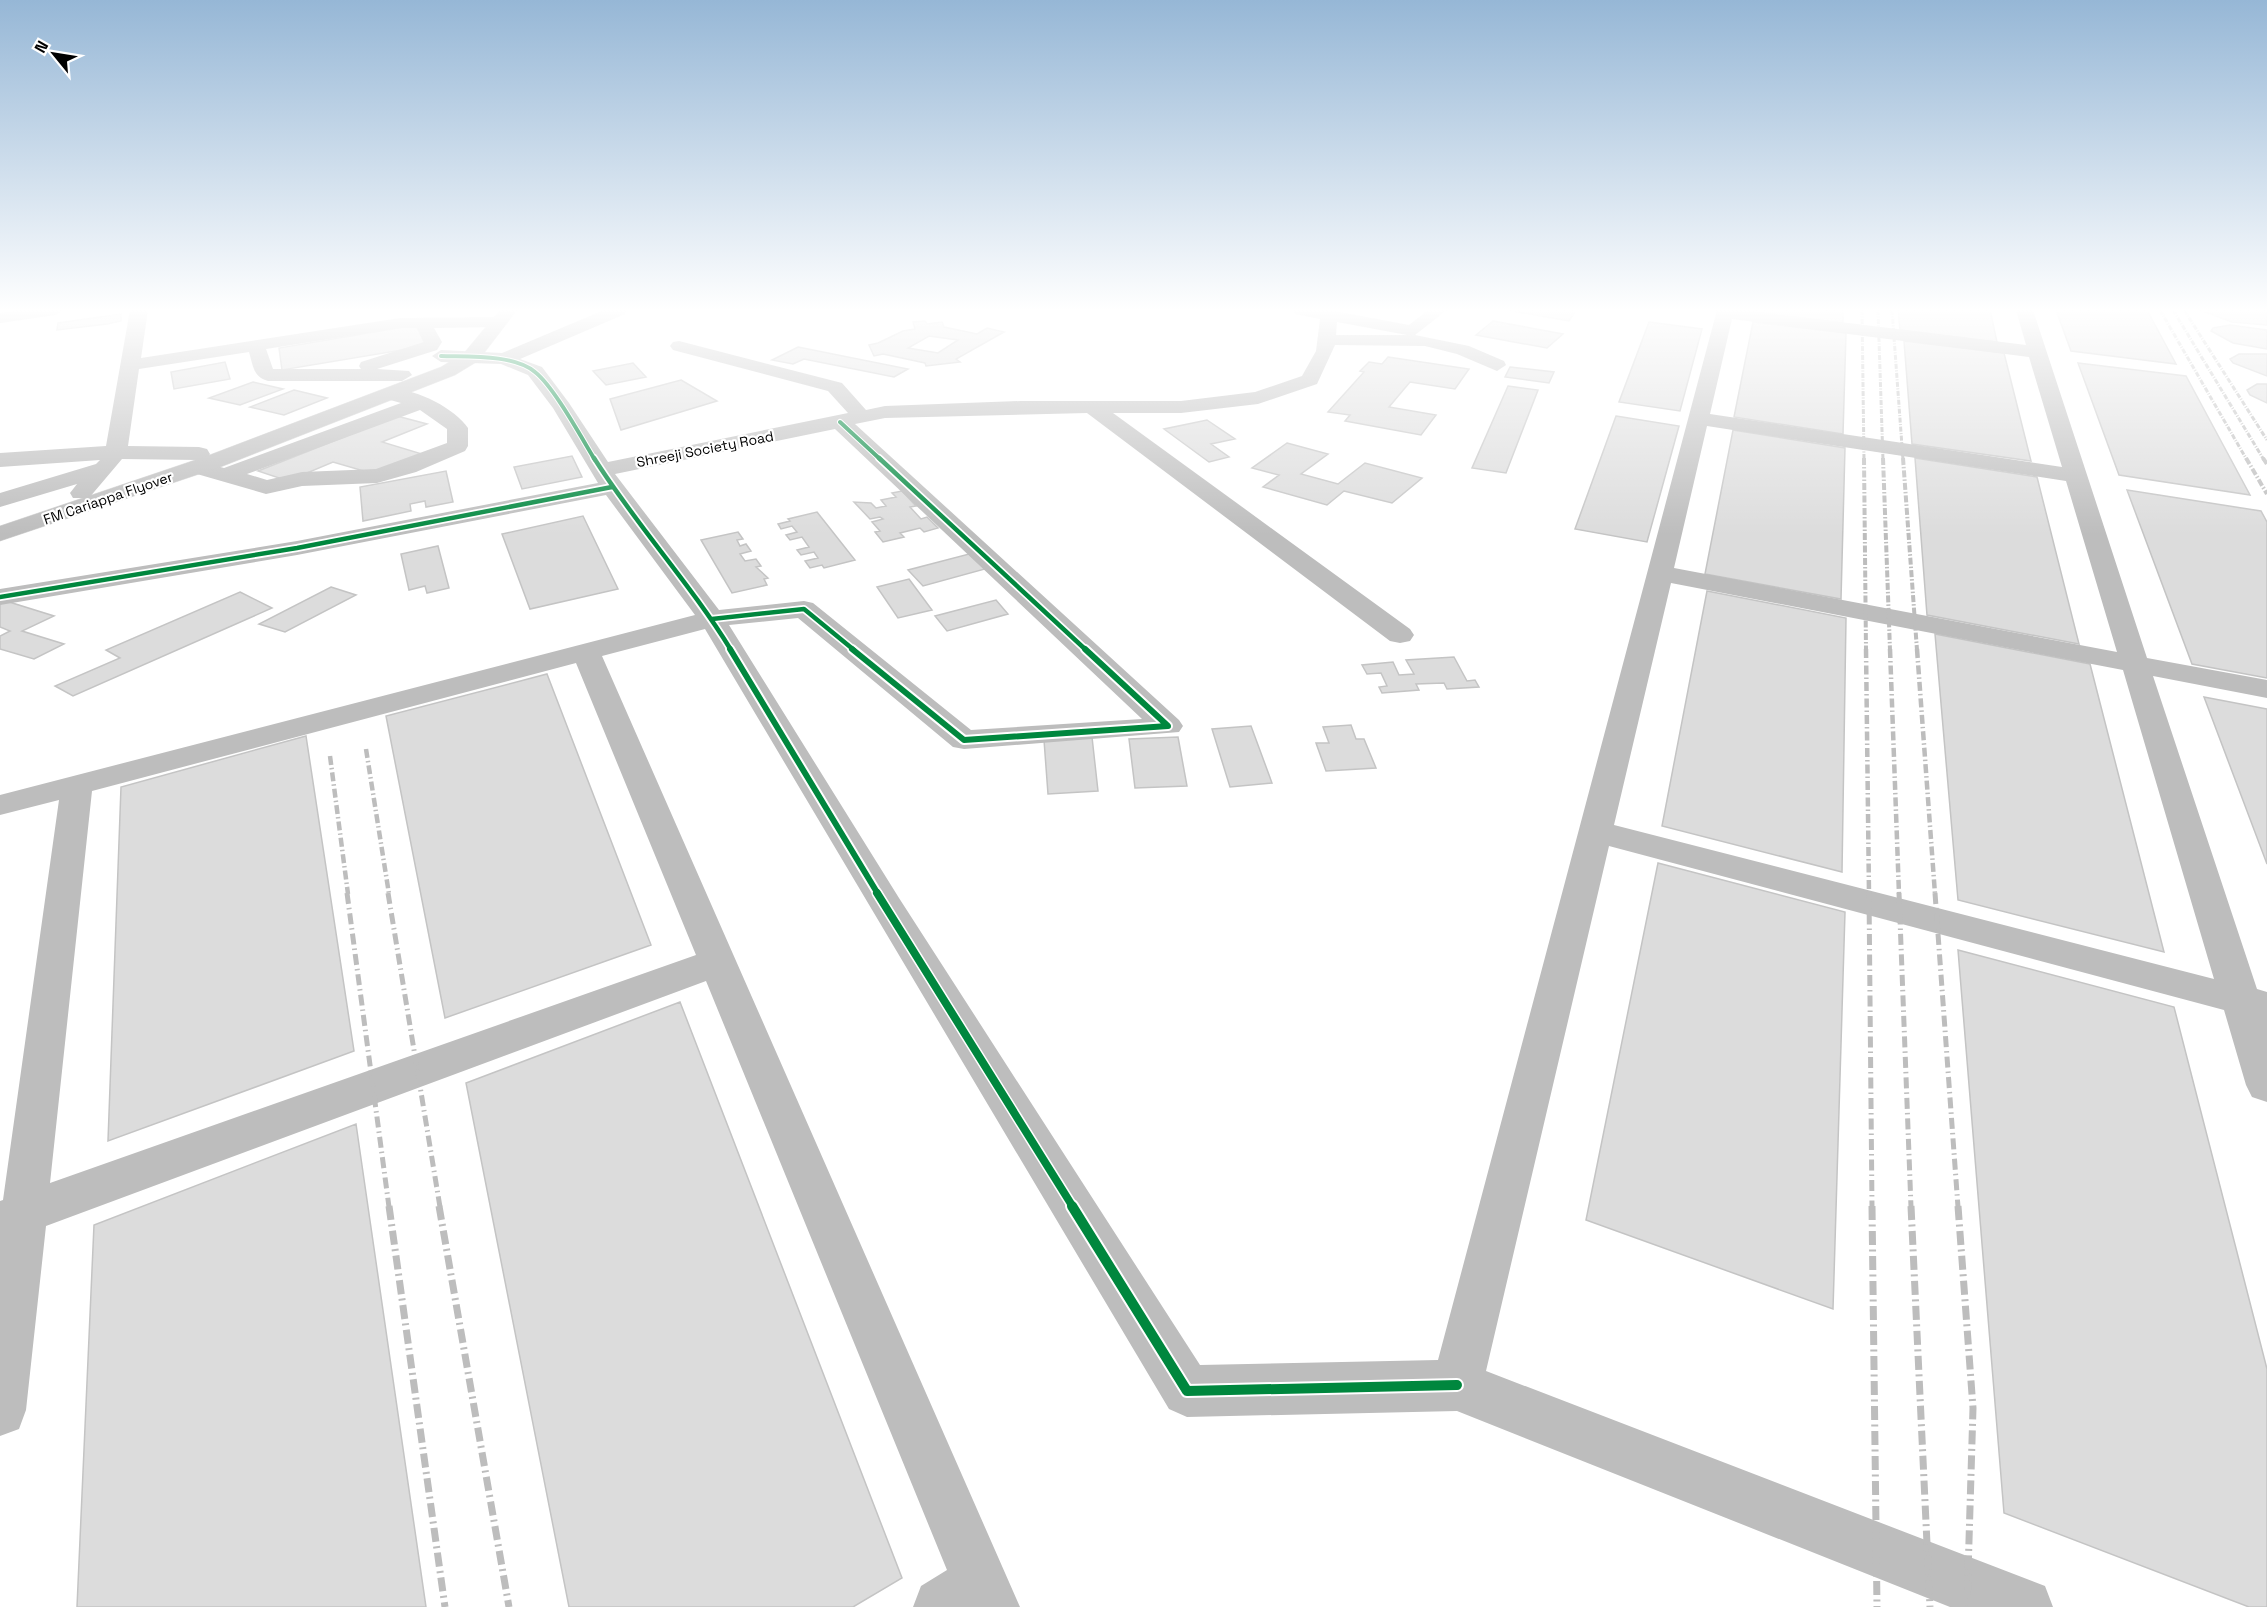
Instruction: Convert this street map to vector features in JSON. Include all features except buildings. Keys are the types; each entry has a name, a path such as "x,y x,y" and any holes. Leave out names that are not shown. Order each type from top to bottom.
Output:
{"street":[{"path":"69,501 110,460 126,385"},
{"path":"209,464 382,385"},
{"path":"209,464 413,385"},
{"path":"544,385 607,479 712,619 886,907 1187,1391 1457,1385 2024,1607"},
{"path":"0,804 712,619 804,609 964,740 1168,726 851,419 835,387 827,385"},
{"name":"Shreeji Society Road","path":"0,597 297,548 607,479 885,412 1181,407 1258,398 1296,385"},
{"path":"1457,1385 1707,385"},
{"path":"2047,385 2135,664 2254,1004 2267,1085"},
{"path":"209,464 267,488 302,479 377,476 408,467 457,446 458,428 447,416 423,402 390,394"},
{"path":"0,460 110,460 209,464 287,454 423,402"},
{"path":"1092,407 1400,635"},
{"path":"337,415 369,423"},
{"path":"1699,418 2076,476"},
{"path":"256,446 287,454"},
{"path":"0,500 110,460"},
{"name":"FM Cariappa Flyover","path":"0,519 209,464"},
{"name":"FM Cariappa Flyover","path":"0,534 69,501"},
{"path":"1660,573 2267,689"},
{"path":"586,652 717,962 971,1599"},
{"path":"0,1410 12,1217 77,784"},
{"path":"1595,831 2254,1004"},
{"path":"12,1217 717,962"}],"railway":[{"path":"1863,385 1864,460"},
{"path":"1880,385 1883,460"},
{"path":"1897,385 1903,460"},
{"path":"2203,385 2247,460"},
{"path":"2218,385 2264,460"},
{"path":"2232,385 2267,440"},
{"path":"1864,458 1866,650"},
{"path":"1883,458 1890,650"},
{"path":"1903,458 1917,650"},
{"path":"2246,458 2267,494"},
{"path":"2263,458 2267,464"},
{"path":"1866,649 1869,894"},
{"path":"1890,649 1899,894"},
{"path":"1917,649 1935,894"},
{"path":"366,749 389,894"},
{"path":"330,756 348,894"},
{"path":"347,893 389,1207"},
{"path":"388,893 440,1207"},
{"path":"1869,893 1872,1207"},
{"path":"1899,893 1911,1207"},
{"path":"1935,893 1958,1207"},
{"path":"389,1206 445,1607"},
{"path":"439,1206 509,1607"},
{"path":"1872,1206 1877,1607"},
{"path":"1911,1206 1930,1607"},
{"path":"1958,1206 1973,1408 1967,1607"}],"cycle path":[{"path":"545,385 562,407 612,487 712,619 886,907 1187,1391 1457,1385"},
{"path":"712,619 804,609 964,740 1168,726 840,422"},
{"path":"0,597 297,548 612,487"}]}
